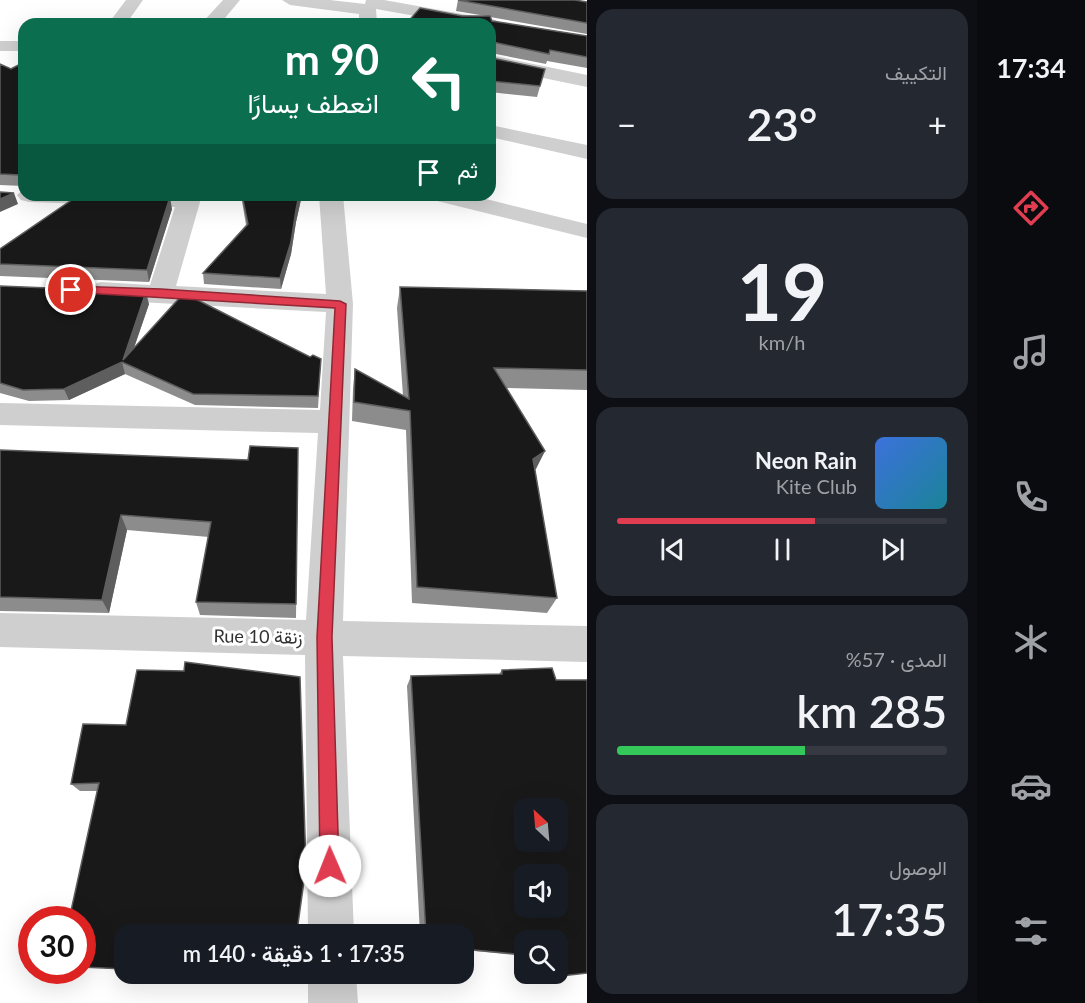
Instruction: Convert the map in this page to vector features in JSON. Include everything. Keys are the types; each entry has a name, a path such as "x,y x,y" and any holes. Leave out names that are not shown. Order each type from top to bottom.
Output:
{"street":[{"path":"122,18 135,0"},
{"path":"216,18 232,0"},
{"path":"290,0 442,18"},
{"path":"496,25 512,28"},
{"path":"0,46 18,46"},
{"path":"496,67 587,81"},
{"path":"496,132 587,152"},
{"path":"161,293 188,201"},
{"path":"331,201 340,304 324,637 331,924"},
{"path":"465,201 587,231"},
{"path":"82,290 340,304"},
{"path":"0,414 335,422"},
{"name":"Rue 10 زنقة","path":"0,630 587,644"},
{"path":"332,984 333,1003"}],"building":[{"path":"458,0 575,0 587,2 587,23"},
{"path":"420,8 462,16 490,16 491,18 411,18"},
{"path":"496,22 587,36 587,57 550,50 549,54 496,43"},
{"path":"496,59 545,69 540,86 496,82"},
{"path":"0,64 11,69 18,65 18,175 0,174"},
{"path":"0,192 14,193 0,199"},
{"path":"70,201 169,201 147,270 0,264 0,249"},
{"path":"243,201 298,201 291,242 280,278 203,273 248,224"},
{"path":"0,286 146,292 123,360 183,294 186,294 310,357 313,355 321,359 318,396 193,394 122,362 64,389 23,390 0,383"},
{"path":"400,287 587,291 587,370 494,368 545,451 533,459 557,598 417,587 410,411 354,402 355,369 409,399"},
{"path":"250,446 298,448 296,604 196,602 211,522 121,515 102,600 0,597 0,450 248,460"},
{"path":"185,662 300,677 306,867 298,924 114,924 114,969 96,968 96,906 72,906 99,783 71,784 83,724 126,725 137,670 184,671"},
{"path":"552,668 556,680 587,680 587,973 568,975 568,930 514,930 514,954 474,950 474,924 425,924 411,676 502,674 502,670"}],"route":[{"path":"71,290 340,304 324,637 330,866"}]}
